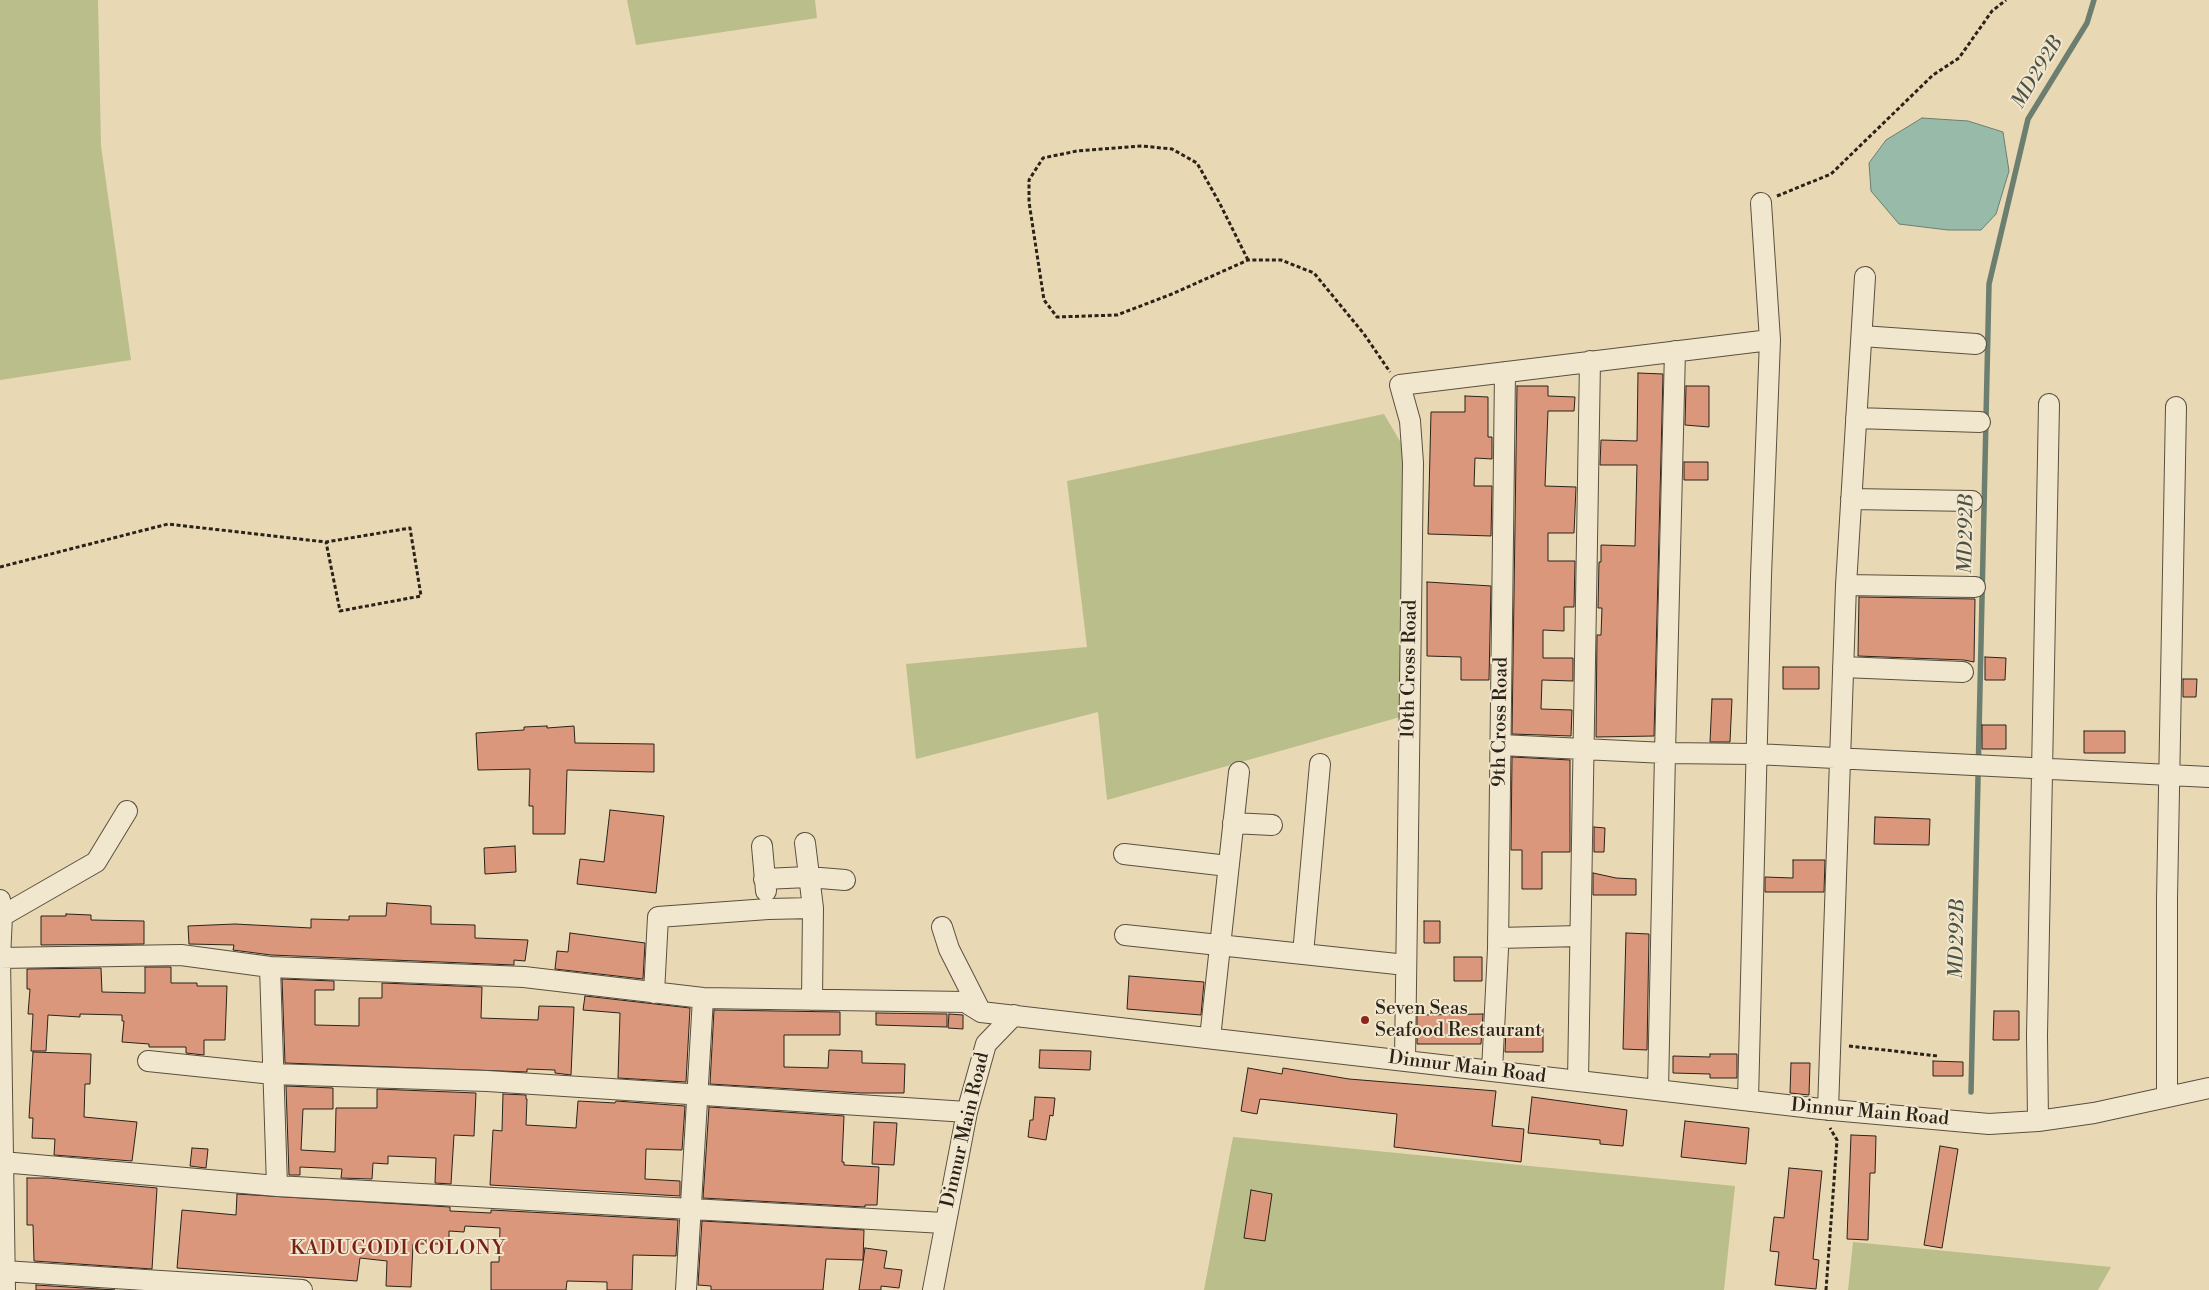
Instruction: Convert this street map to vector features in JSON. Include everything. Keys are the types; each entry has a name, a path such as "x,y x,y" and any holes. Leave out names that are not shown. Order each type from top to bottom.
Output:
{"street":[{"path":"1748,1100 1756,754 1770,340 1761,203"},
{"path":"1828,1110 1846,585 1865,277"},
{"path":"1862,336 1976,344"},
{"path":"1400,385 1770,340"},
{"path":"1658,1090 1675,351"},
{"path":"1578,1081 1590,361"},
{"name":"9th Cross Road","path":"1492,1071 1498,938 1505,372"},
{"name":"10th Cross Road","path":"1400,385 1410,421 1412,463 1405,1060"},
{"path":"2038,1122 2049,404"},
{"path":"2167,1098 2169,775 2176,407"},
{"path":"1856,418 1980,422"},
{"path":"1851,499 1972,501"},
{"path":"1846,585 1974,587"},
{"path":"1843,667 1963,672"},
{"path":"1501,745 1665,753 1756,754 2209,777"},
{"path":"1304,954 1320,764"},
{"path":"1210,1038 1239,772"},
{"path":"127,811 96,862 1,908 2,1229 4,1281 302,1290"},
{"path":"1233,823 1272,825"},
{"path":"805,843 813,908 812,1000"},
{"path":"762,846 768,909"},
{"path":"1124,854 1228,866"},
{"path":"764,879 808,877 845,880"},
{"path":"654,993 658,917 768,909 813,908"},
{"path":"942,927 949,950 981,1012"},
{"path":"1126,935 1406,965"},
{"path":"1498,938 1580,936"},
{"path":"0,958 181,955 270,967 524,977 702,998 965,1002 981,1012 1014,1015"},
{"path":"270,967 277,1186"},
{"path":"686,1290 702,998"},
{"name":"Dinnur Main Road","path":"932,1290 967,1112 986,1044 1014,1015 1828,1110 1989,1124 2038,1122 2094,1113 2209,1088"},
{"path":"148,1061 273,1074 487,1082 967,1112"},
{"path":"2,1162 277,1186 944,1223"}],"path":[{"path":"1761,203 1831,174 1933,75 1959,58 1992,11 2006,0"},
{"path":"1248,260 1197,162 1172,149 1142,146 1077,151 1044,158 1030,180 1030,202 1044,300 1057,317 1117,315 1172,294 1248,260 1281,260 1314,274 1364,334 1400,385"},
{"path":"0,567 168,524 326,542 410,528 421,596 340,611 326,542"},
{"path":"1830,1044 1938,1056"},
{"path":"1826,1290 1837,1140 1828,1126 1828,1110"}],"green space":[{"path":"0,0 98,0 101,146 131,360 0,380"},
{"path":"627,0 815,0 817,18 636,45"},
{"path":"1384,414 1404,448 1400,717 1107,800 1098,712 916,759 906,664 1087,647 1067,481"},
{"path":"1233,1137 1735,1186 1724,1290 1204,1290"},
{"path":"1853,1242 2111,1267 2098,1290 1848,1290"}],"shaded area":[{"path":"1922,118 1968,121 2003,132 2009,171 1996,214 1981,230 1948,230 1899,224 1871,191 1869,163 1886,140"}],"building":[{"path":"1638,373 1663,374 1654,736 1596,737 1597,635 1601,635 1602,608 1598,608 1601,545 1635,546 1637,465 1600,465 1601,440 1637,441"},
{"path":"1517,386 1548,386 1548,396 1575,397 1574,411 1548,411 1545,486 1576,487 1574,533 1548,533 1548,561 1575,561 1574,607 1564,607 1564,631 1543,630 1543,658 1573,658 1573,681 1542,680 1541,709 1572,710 1571,736 1512,734"},
{"path":"1686,386 1709,386 1709,427 1685,425"},
{"path":"1465,396 1488,397 1488,437 1492,437 1492,459 1475,458 1474,486 1492,486 1491,536 1428,534 1431,412 1465,412"},
{"path":"1684,462 1708,462 1708,480 1684,480"},
{"path":"1427,582 1491,586 1489,680 1461,680 1461,657 1427,656"},
{"path":"1859,597 1975,599 1974,662 1858,656"},
{"path":"1985,657 2006,658 2005,680 1985,680"},
{"path":"1783,667 1819,667 1819,689 1783,689"},
{"path":"2183,679 2197,679 2196,697 2183,697"},
{"path":"1712,699 1732,699 1730,742 1710,742"},
{"path":"1982,725 2006,725 2006,749 1982,749"},
{"path":"547,726 547,728 574,726 575,743 654,744 654,772 567,770 565,834 533,834 533,806 529,806 530,769 478,770 476,733 524,730 524,727"},
{"path":"2084,731 2125,731 2125,753 2084,753"},
{"path":"1512,757 1570,760 1570,852 1542,852 1542,889 1522,889 1522,850 1511,850"},
{"path":"610,810 664,816 656,893 577,884 580,859 604,862"},
{"path":"1875,817 1930,819 1929,845 1874,844"},
{"path":"1594,827 1605,828 1604,852 1594,852"},
{"path":"515,846 516,872 485,874 484,848"},
{"path":"1793,860 1825,860 1824,892 1765,892 1765,877 1793,878"},
{"path":"1593,873 1616,878 1636,879 1636,895 1593,895"},
{"path":"387,903 431,906 431,924 475,925 475,938 528,940 525,961 514,960 514,965 271,955 233,950 234,945 189,944 188,926 235,924 311,928 311,919 349,920 349,916 386,916"},
{"path":"66,914 91,915 91,920 144,921 144,944 41,945 41,916 66,916"},
{"path":"1424,921 1440,921 1440,943 1424,943"},
{"path":"570,933 645,943 643,979 555,969 557,951 568,952"},
{"path":"1626,933 1649,934 1647,1050 1623,1049"},
{"path":"1454,957 1482,957 1482,981 1454,981"},
{"path":"145,967 171,967 171,983 197,983 197,986 227,986 225,1040 204,1040 204,1055 186,1053 186,1047 149,1047 149,1044 122,1042 124,1021 122,1021 122,1015 80,1014 80,1017 48,1015 46,1051 31,1051 33,1014 28,1014 30,989 27,989 27,969 101,968 102,992 145,993"},
{"path":"1129,976 1204,982 1201,1015 1127,1009"},
{"path":"282,979 334,981 334,990 315,990 315,1025 359,1026 359,998 382,998 382,983 482,987 481,1018 538,1020 539,1006 574,1007 571,1075 555,1073 555,1070 527,1069 527,1072 285,1063"},
{"path":"585,996 690,1008 686,1082 618,1078 620,1013 583,1010"},
{"path":"714,1010 840,1012 840,1035 784,1035 784,1067 828,1068 829,1050 862,1051 862,1063 905,1064 904,1093 861,1093 710,1084"},
{"path":"1994,1011 2019,1011 2019,1040 1993,1040"},
{"path":"876,1013 947,1014 947,1027 876,1025"},
{"path":"949,1014 963,1015 963,1029 948,1028"},
{"path":"1483,1014 1481,1044 1417,1044 1417,1015"},
{"path":"1506,1027 1543,1028 1543,1052 1505,1052"},
{"path":"1040,1050 1091,1051 1090,1070 1039,1068"},
{"path":"33,1052 91,1054 90,1084 85,1084 84,1117 137,1122 132,1161 54,1155 55,1139 32,1138 33,1118 29,1118"},
{"path":"1710,1054 1737,1054 1737,1078 1710,1078 1710,1074 1673,1073 1673,1056 1710,1057"},
{"path":"1933,1061 1963,1062 1963,1076 1933,1076"},
{"path":"1791,1063 1810,1063 1809,1095 1790,1093"},
{"path":"1248,1068 1282,1074 1283,1068 1349,1079 1496,1091 1492,1126 1524,1129 1521,1162 1394,1147 1397,1114 1260,1099 1257,1114 1241,1111"},
{"path":"286,1086 333,1088 333,1109 303,1109 301,1150 335,1152 336,1108 377,1108 377,1089 476,1093 474,1136 454,1135 451,1184 435,1183 436,1158 388,1156 388,1164 373,1163 372,1179 341,1178 342,1169 300,1167 300,1175 289,1175"},
{"path":"503,1094 526,1095 526,1125 576,1128 578,1101 615,1103 616,1101 685,1106 682,1150 646,1149 645,1179 680,1181 680,1196 490,1185 493,1130 502,1131"},
{"path":"1035,1097 1055,1098 1053,1116 1050,1115 1046,1140 1028,1137 1030,1120 1033,1120"},
{"path":"1532,1097 1627,1110 1623,1146 1600,1144 1600,1140 1528,1133"},
{"path":"709,1107 844,1116 842,1162 844,1162 844,1165 879,1167 877,1205 865,1205 865,1207 703,1198"},
{"path":"1685,1121 1749,1128 1746,1164 1681,1157"},
{"path":"874,1122 897,1123 894,1165 872,1164"},
{"path":"1851,1135 1876,1136 1875,1173 1870,1173 1868,1240 1847,1239"},
{"path":"1940,1146 1958,1149 1942,1248 1924,1245"},
{"path":"192,1148 208,1149 206,1168 190,1166"},
{"path":"1789,1168 1822,1171 1813,1259 1819,1260 1816,1289 1775,1285 1779,1252 1770,1251 1774,1217 1784,1218"},
{"path":"27,1178 48,1178 157,1188 152,1269 34,1261 33,1225 27,1225"},
{"path":"1251,1190 1272,1194 1265,1241 1244,1238"},
{"path":"237,1194 450,1207 450,1211 491,1213 491,1210 678,1220 676,1256 633,1255 632,1290 607,1290 607,1282 567,1281 566,1290 491,1290 491,1262 499,1262 500,1228 465,1226 464,1232 449,1231 449,1244 413,1244 411,1287 386,1286 387,1261 360,1258 357,1281 177,1268 182,1210 236,1215"},
{"path":"702,1221 864,1230 863,1260 826,1259 823,1290 711,1290 711,1286 698,1285"},
{"path":"865,1248 887,1251 884,1268 902,1270 899,1288 881,1286 881,1290 859,1290"},
{"path":"36,1285 115,1290 36,1290"}],"waterway":[{"name":"MD292B","path":"1971,1092 1989,284 2028,119 2087,23 2094,0"}],"place":[{"name":"Seven Seas Seafood Restaurant","path":"1365,1020"}],"district":[{"name":"KADUGODI COLONY","path":"398,1249"}]}
